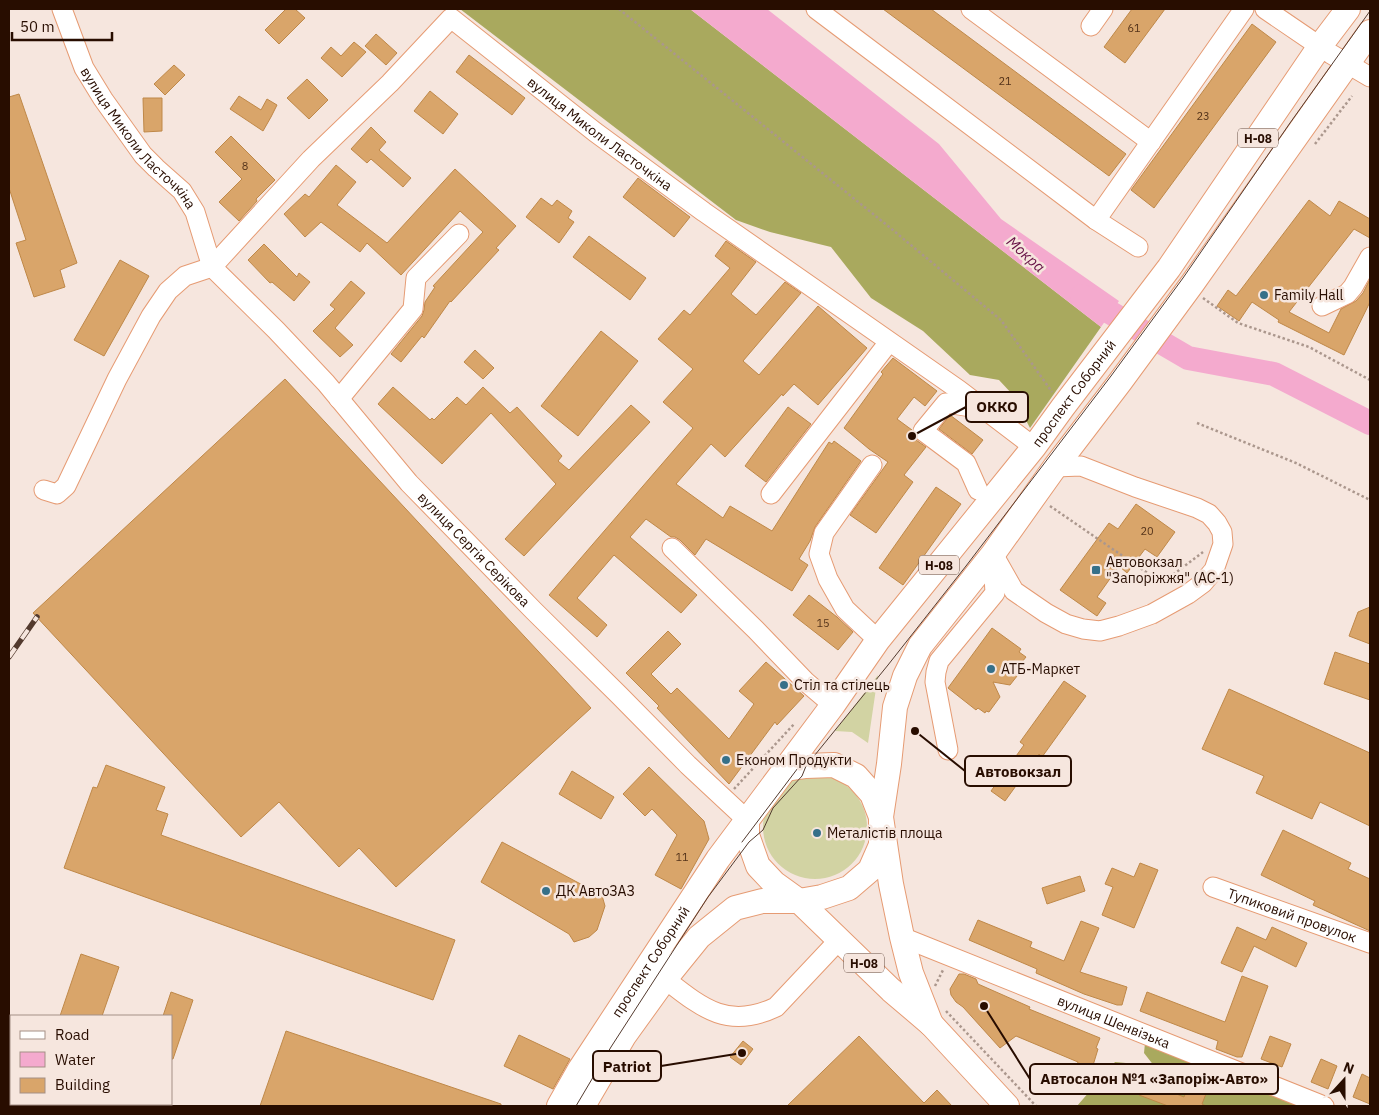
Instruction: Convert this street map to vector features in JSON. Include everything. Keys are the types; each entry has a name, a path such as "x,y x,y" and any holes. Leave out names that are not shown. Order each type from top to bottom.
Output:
{"main road":[{"name":"проспект Соборний","path":"786,769 878,640 1034,447 1169,268 1320,46 1348,9"},
{"name":"проспект Соборний","path":"882,817 890,764 895,707 905,676 920,646 993,554 1054,467 1195,289 1346,64 1370,32"},
{"path":"786,769 834,765 856,776 872,794 882,817 881,845 870,870 849,888 822,897 799,901"},
{"name":"Н-08","path":"786,769 747,820 747,835 758,866 774,883 799,901 840,939 891,990 938,1017"},
{"name":"Н-08","path":"882,817 891,884 911,974 938,1017 1007,1106"},
{"name":"проспект Соборний","path":"558,1106 580,1069 718,859 747,820"},
{"name":"проспект Соборний","path":"583,1106 624,1036 665,979 699,937 735,908 762,901 799,901"}],"street":[{"name":"вулиця Миколи Ласточкіна","path":"62,9 84,68 103,99 143,155 182,191 196,212 212,267"},
{"path":"816,9 1096,220 1138,248"},
{"path":"972,9 1151,142"},
{"path":"1091,26 1103,9"},
{"path":"1096,220 1244,9"},
{"path":"1264,9 1346,64 1370,77"},
{"name":"вулиця Миколи Ласточкіна","path":"44,490 57,494 66,486 121,371 150,316 168,291 185,276 212,267 311,159 390,83 451,18 595,132 704,212 959,390 1034,447"},
{"path":"339,399 413,309 416,278 459,234"},
{"path":"1322,306 1347,294 1370,257"},
{"name":"вулиця Сергія Серікова","path":"212,267 276,330 339,399 416,490 688,765 747,820"},
{"path":"771,494 889,342"},
{"path":"978,490 966,463 923,430 946,403 988,412"},
{"path":"872,465 824,533 819,554 828,579 845,609 878,640"},
{"path":"993,554 1014,591 1046,613 1066,624 1083,629 1100,630 1119,626 1152,614 1188,594 1203,583 1214,570 1223,544 1222,532 1218,523 1209,514 1198,508 1135,487 1081,466 1054,467"},
{"path":"672,548 806,682 833,705"},
{"path":"948,750 935,682 936,672 939,661 995,592 993,554"},
{"name":"Тупиковий провулок","path":"1214,887 1370,943"},
{"name":"вулиця Шенвізька","path":"902,937 1324,1106"},
{"path":"665,979 714,1012 736,1017 764,1013 776,1007 840,939"}],"path":[{"path":"619,9 1001,320 1063,407"},
{"path":"1195,289 1238,323 1309,347 1370,380"},
{"path":"1197,423 1296,463 1370,500"},
{"path":"1043,501 1162,583 1204,551"},
{"path":"934,987 950,957"},
{"path":"938,1017 1036,1106"}],"green space":[{"path":"878,675 868,743 852,732 835,731"},
{"path":"815,775 835,779 852,790 863,807 867,827 863,847 852,864 835,875 815,879 795,875 778,864 767,847 763,827 767,807 778,790 795,779"}],"shaded area":[{"path":"460,9 690,9 1101,327 1030,428 1013,395 999,380 970,375 923,331 871,298 831,247 770,232 736,220"},
{"path":"1145,1043 1304,1106 1077,1106 1115,1062 1126,1063 1144,1081 1176,1094 1144,1053"}],"water":[{"path":"690,9 767,9 939,144 1001,219 1119,301 1101,327"}],"building":[{"path":"286,9 295,9 305,18 279,44 265,30"},
{"path":"883,9 931,9 1126,154 1109,176"},
{"path":"1132,9 1165,9 1125,63 1104,47"},
{"path":"1252,24 1276,42 1154,208 1131,190"},
{"path":"376,34 397,53 386,65 365,46"},
{"path":"354,42 366,52 342,77 321,58 331,47 341,56"},
{"path":"469,55 525,98 512,115 456,72"},
{"path":"174,65 185,75 165,95 154,84"},
{"path":"307,79 328,100 309,119 287,98"},
{"path":"430,91 458,114 443,134 414,111"},
{"path":"19,94 77,263 60,270 65,287 34,297 16,243 26,240 9,188 9,97"},
{"path":"239,96 261,110 267,99 277,105 263,131 230,109"},
{"path":"143,98 162,98 162,131 144,132"},
{"path":"371,127 386,142 379,150 411,178 403,187 371,159 367,163 351,149"},
{"path":"231,136 275,180 256,199 257,201 239,221 219,202 242,179 215,152"},
{"path":"336,165 356,182 337,205 387,243 455,169 516,226 496,248 499,250 450,301 424,338 422,336 401,362 391,354 422,316 425,302 435,287 433,286 483,232 460,211 401,275 367,243 360,252 321,222 305,237 284,214 305,194 309,197"},
{"path":"638,178 690,217 674,237 623,197"},
{"path":"541,198 552,206 557,200 572,211 568,218 574,222 559,243 526,217"},
{"path":"1309,200 1330,216 1339,201 1370,219 1370,238 1354,229 1289,312 1329,333 1341,309 1356,301 1363,293 1370,279 1370,302 1344,355 1278,322 1279,320 1252,302 1239,321 1217,306 1228,290 1236,296"},
{"path":"589,236 646,278 630,300 573,257"},
{"path":"726,241 756,262 731,294 756,315 785,282 801,293 743,361 759,375 818,306 867,348 818,405 794,384 783,396 782,394 725,457 711,444 676,484 723,518 730,506 772,531 829,442 832,444 834,441 861,461 815,527 810,541 799,559 808,565 792,591 706,539 695,555 680,540 671,537 646,519 630,537 697,595 681,613 614,555 577,598 607,625 597,637 549,595 693,428 663,402 693,369 658,339 684,310 690,315 730,268 715,256"},
{"path":"264,244 297,277 299,273 310,282 294,301 272,282 270,283 248,260"},
{"path":"120,260 149,276 104,356 74,340"},
{"path":"351,281 365,293 335,328 353,345 340,357 313,331 335,309 330,305"},
{"path":"601,331 638,361 578,436 541,406"},
{"path":"475,350 494,368 483,379 464,362"},
{"path":"893,358 937,391 925,406 914,397 897,419 912,430 916,440 926,447 904,475 913,482 876,533 850,515 888,462 844,428 883,374 881,372"},
{"path":"285,379 591,708 396,887 359,848 339,867 279,802 241,837 33,613"},
{"path":"393,387 430,420 432,418 434,420 457,397 466,405 483,387 510,413 517,407 562,456 558,461 569,470 631,405 650,422 524,556 505,539 556,484 491,413 442,464 378,404"},
{"path":"788,407 811,424 766,482 745,466"},
{"path":"950,415 983,440 972,454 939,429"},
{"path":"936,487 961,504 903,585 879,568"},
{"name":"Автовокзал \"Запоріжжя\" (АС-1)","path":"1136,504 1175,532 1157,557 1145,549 1127,573 1119,566 1097,597 1106,603 1097,616 1060,590 1109,523 1118,529"},
{"path":"809,595 853,632 838,650 793,615"},
{"path":"1370,607 1370,644 1349,636 1358,612"},
{"name":"АТБ-Маркет","path":"992,628 1021,649 1019,652 1026,657 1018,667 1021,671 1010,685 993,682 1000,697 989,712 986,711 985,713 978,708 976,710 948,688"},
{"path":"668,631 681,644 651,674 671,694 677,688 729,739 754,704 739,691 766,662 804,696 777,725 775,722 729,784 657,708 659,706 626,673"},
{"path":"1335,652 1370,664 1370,700 1324,684"},
{"path":"1064,681 1086,696 1042,757 1039,754 1005,801 991,791 1024,745 1020,742"},
{"path":"1229,689 1370,753 1370,826 1320,802 1312,819 1256,793 1264,776 1202,749"},
{"path":"106,765 165,787 156,810 168,814 161,835 455,940 433,1000 64,868 93,787 97,788"},
{"path":"649,767 704,821 709,839 681,889 655,875 677,835 652,809 645,816 623,794"},
{"path":"572,771 614,797 601,819 559,794"},
{"path":"1283,830 1351,863 1348,869 1370,879 1370,931 1313,905 1315,901 1261,875"},
{"name":"ДК АвтоЗАЗ","path":"502,842 590,889 601,892 605,906 597,930 589,937 574,942 569,934 481,882"},
{"path":"1140,863 1158,870 1134,928 1102,915 1113,887 1105,884 1112,868 1134,877"},
{"path":"1080,876 1085,891 1047,904 1042,888"},
{"path":"978,920 1032,942 1030,947 1064,961 1081,921 1099,928 1080,972 1127,987 1122,1005 1084,994 1036,973 1037,969 969,940"},
{"path":"1237,927 1266,940 1272,927 1307,943 1296,967 1254,946 1242,972 1221,963"},
{"path":"81,954 119,967 102,1015 60,1015"},
{"path":"959,974 976,979 978,984 1030,1007 1029,1009 1100,1038 1087,1085 1072,1081 1078,1062 1016,1036 1000,1048 951,995 950,989"},
{"path":"1242,976 1268,986 1242,1057 1216,1049 1218,1041 1140,1011 1147,992 1225,1022"},
{"path":"171,992 193,1000 173,1059 172,1015 163,1015"},
{"path":"286,1031 501,1104 501,1106 260,1106"},
{"path":"519,1035 570,1059 553,1089 504,1066"},
{"path":"859,1036 924,1103 937,1090 952,1106 787,1106"},
{"path":"1270,1036 1291,1044 1282,1067 1261,1059"},
{"path":"743,1041 753,1049 741,1065 730,1057"},
{"path":"1321,1059 1337,1066 1328,1089 1311,1082"},
{"path":"1362,1074 1370,1078 1370,1104 1353,1097"},
{"path":"1191,1079 1209,1086 1202,1104 1206,1106 1168,1106 1139,1095 1144,1081 1184,1097"}],"waterway":[{"name":"Мокра","path":"1082,296 1188,358 1274,374 1370,423"}],"tram line":[{"path":"576,1106 611,1047 708,897 749,842 763,830 773,808 802,776 806,766 966,566 1111,376 1183,278 1370,11"},
{"path":"742,842 807,756"}],"railway":[{"path":"9,657 37,617"}],"place":[{"name":"Family Hall","path":"1264,295"},
{"name":"ОККО","path":"912,436"},
{"name":"Автовокзал \"Запоріжжя\" (АС-1)","path":"1096,570"},
{"name":"АТБ-Маркет","path":"991,669"},
{"name":"Стіл та стілець","path":"784,685"},
{"name":"Автовокзал","path":"915,731"},
{"name":"Економ Продукти","path":"726,760"},
{"name":"Металістів площа","path":"817,833"},
{"name":"ДК АвтоЗАЗ","path":"546,891"},
{"name":"Автосалон №1 «Запоріж-Авто»","path":"984,1006"},
{"name":"Patriot","path":"742,1053"}]}
